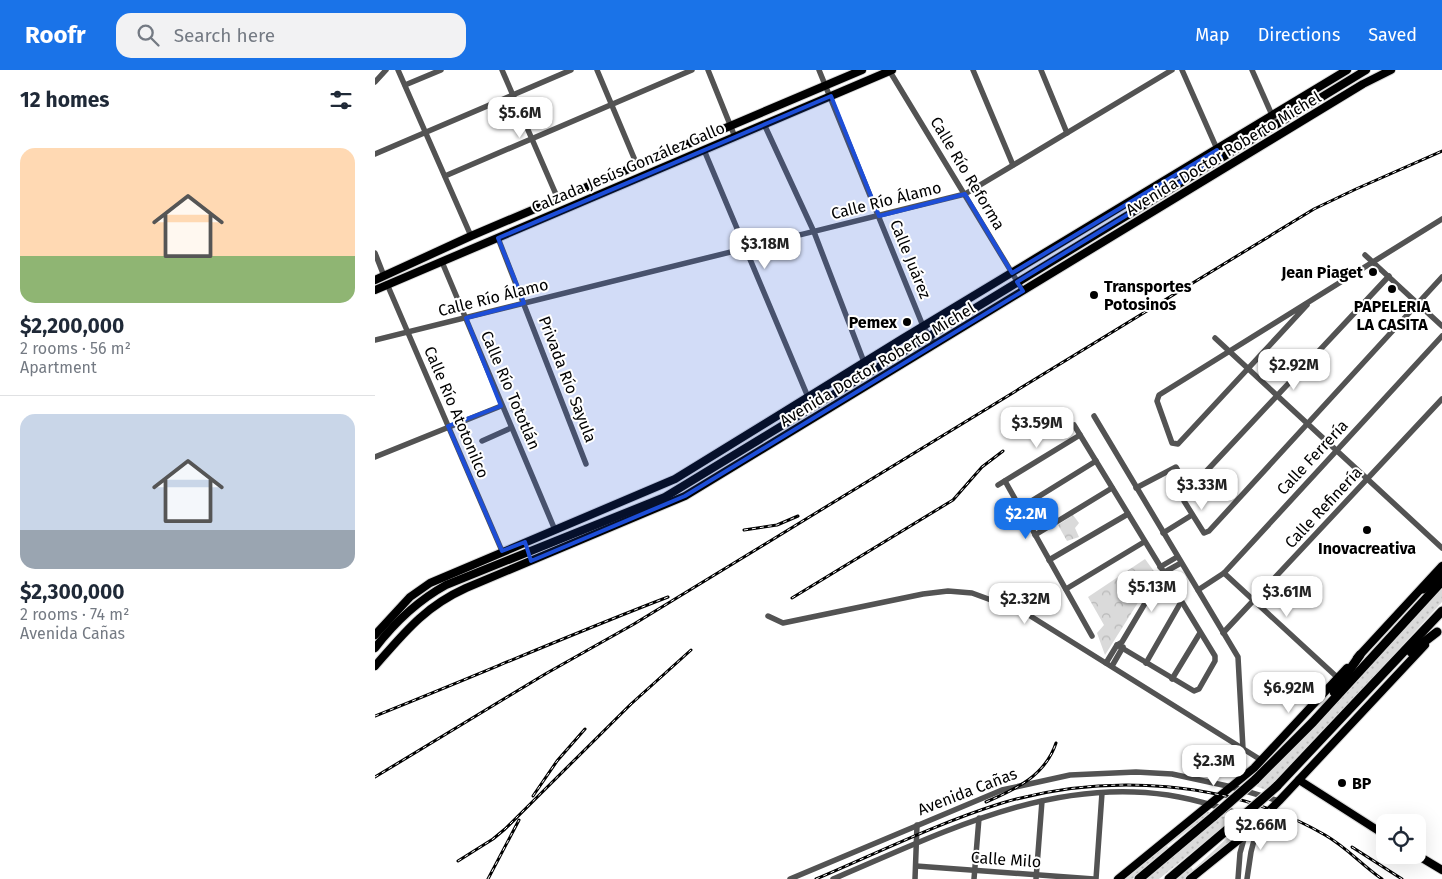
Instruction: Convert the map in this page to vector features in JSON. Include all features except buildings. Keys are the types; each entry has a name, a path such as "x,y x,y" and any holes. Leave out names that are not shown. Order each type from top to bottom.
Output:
{"highway":[{"path":"1423,589 1442,573"},
{"path":"1139,879 1255,780 1313,722 1442,581"},
{"path":"1169,879 1277,786 1442,611"},
{"path":"1360,700 1419,645 1440,632"},
{"path":"1313,722 1360,655"}],"main road":[{"name":"Calzada Jesús González Gallo","path":"375,280 471,236 862,70"},
{"name":"Calzada Jesús González Gallo","path":"375,290 890,70"},
{"name":"Avenida Doctor Roberto Michel","path":"375,648 404,614 423,597 446,584 665,497 1017,282 1219,154 1272,116 1347,70"},
{"name":"Avenida Doctor Roberto Michel","path":"375,636 410,597 430,582 675,479 1012,273 1219,154 1276,124 1366,70"},
{"name":"Avenida Doctor Roberto Michel","path":"375,666 417,618 435,603 466,588 685,496 1363,84 1391,70"},
{"path":"475,246 498,225"},
{"path":"872,370 876,355"},
{"path":"814,406 819,415"},
{"path":"603,510 606,521"},
{"path":"528,552 531,561"},
{"path":"1118,879 1232,787 1261,760 1423,589 1442,566"},
{"path":"1190,879 1259,821 1440,632"},
{"path":"1299,780 1376,828"},
{"path":"1426,860 1442,870"}],"street":[{"path":"375,82 386,70"},
{"path":"398,70 471,236"},
{"path":"405,85 441,70"},
{"path":"502,70 558,199"},
{"path":"375,154 571,70"},
{"path":"597,70 637,165"},
{"path":"445,176 692,70"},
{"path":"708,70 735,137"},
{"name":"Calle Juárez","path":"819,70 923,326 935,345"},
{"name":"Calle Río Reforma","path":"890,70 1023,291"},
{"path":"973,70 1013,165"},
{"path":"1041,70 1067,133"},
{"name":"Calle Río Álamo","path":"375,340 965,194 1172,70"},
{"path":"1182,70 1219,154"},
{"path":"1252,70 1276,124"},
{"path":"764,124 814,232 864,362"},
{"path":"704,150 808,397"},
{"path":"1307,305 1178,444 1170,441 1157,401 1158,397 1442,219"},
{"name":"Privada Río Sayula","path":"497,238 586,464"},
{"path":"375,253 384,276"},
{"path":"1365,255 1442,326"},
{"name":"Calle Río Tototlán","path":"442,262 501,406 555,530"},
{"path":"1389,276 1189,490 1184,497 1184,502 1202,532 1206,534 1442,277"},
{"name":"Calle Río Atotonilco","path":"387,284 502,551"},
{"name":"Calle Ferrería","path":"1198,590 1224,573 1442,336"},
{"path":"1215,338 1442,548"},
{"name":"Calle Refinería","path":"1223,633 1442,399"},
{"path":"375,457 501,406"},
{"path":"1094,416 1238,658 1243,749"},
{"path":"1074,425 1160,566 1215,661 1199,689 1192,691 1146,663 1121,645"},
{"path":"482,441 511,428"},
{"path":"998,485 1080,435"},
{"path":"1020,508 1096,461"},
{"path":"1137,488 1176,467 1189,490"},
{"path":"1005,481 1092,636"},
{"path":"1035,535 1112,488"},
{"path":"1049,560 1128,514"},
{"path":"1163,533 1192,515"},
{"path":"1065,588 1144,542"},
{"path":"1160,566 1177,557"},
{"path":"1109,664 1163,572 1181,563"},
{"path":"1224,573 1253,602 1338,678"},
{"path":"768,616 783,623 923,594 960,591 972,593 1023,612 1261,760"},
{"path":"1146,663 1181,602"},
{"path":"1172,679 1200,633"},
{"name":"Avenida Cañas","path":"790,879 1002,790 1071,775 1136,772 1172,774 1232,787 1279,801"},
{"path":"1095,879 1102,793"},
{"name":"Avenida Cañas","path":"833,879 979,818 1042,801 1102,793 1166,795 1211,804 1259,821"},
{"path":"1036,877 1042,801"},
{"path":"1238,879 1240,854 1248,825 1245,816"},
{"path":"974,879 979,818"},
{"path":"1247,879 1251,852 1259,821"},
{"path":"915,879 918,844 917,825"},
{"name":"Calle Milo","path":"916,866 1036,877 1095,879"}],"highlighted area":[{"path":"831,96 879,216 965,194 1012,273 1217,150 1221,158 1017,282 1023,291 685,496 531,561 525,542 502,551 448,426 501,406 466,318 524,303 498,238"}],"green space":[{"path":"1073,515 1079,523 1075,528 1079,537 1067,541 1058,525"},
{"path":"1145,559 1156,574 1105,655 1097,633 1104,625 1088,597"},
{"path":"1442,588 1442,602 1291,767 1266,790 1253,785 1282,760"},
{"path":"1206,811 1211,813 1167,846 1169,848 1132,879 1123,879"},
{"path":"1221,816 1233,819 1159,879 1143,879"},
{"path":"1243,823 1244,830 1185,879 1173,879 1190,866 1193,870"}],"railway":[{"path":"375,777 547,673 634,624 1314,209 1442,151"},
{"path":"792,598 953,500 982,467 1003,451"},
{"path":"744,530 777,525 798,516"},
{"path":"375,716 668,597"},
{"path":"458,861 493,839 505,829 631,704 691,650"},
{"path":"533,796 557,761 585,729"},
{"path":"986,802 1008,792 1037,773 1045,764 1056,743"},
{"path":"816,879 931,829 1002,803 1042,793 1083,787 1125,785 1167,787 1249,802 1288,817 1325,835 1382,879"},
{"path":"488,879 519,820"},
{"path":"1352,847 1402,879"}],"place":[{"name":"Jean Piaget","path":"1373,272"},
{"name":"PAPELERIA LA CASITA","path":"1392,289"},
{"name":"Transportes Potosinos","path":"1094,295"},
{"name":"Pemex","path":"907,322"},
{"name":"Inovacreativa","path":"1367,530"},
{"name":"BP","path":"1342,783"}]}
